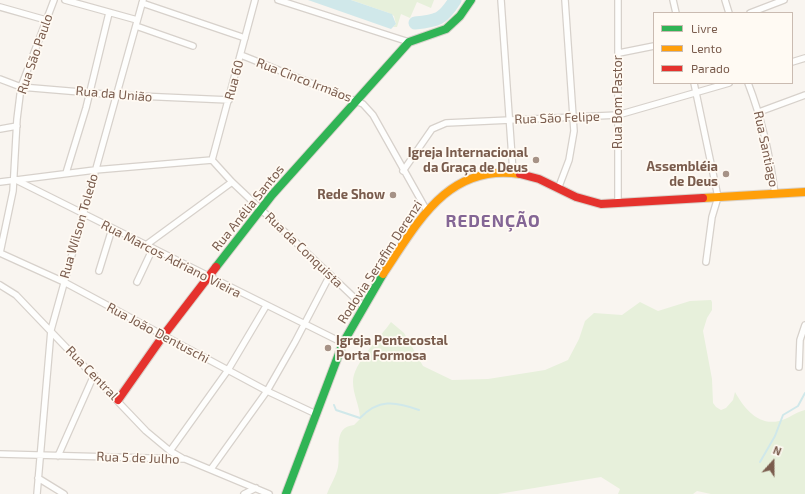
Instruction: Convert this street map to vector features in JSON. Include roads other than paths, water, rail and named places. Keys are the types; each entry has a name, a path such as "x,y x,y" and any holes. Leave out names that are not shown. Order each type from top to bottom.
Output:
{"main road":[{"path":"408,42 413,39 436,34 452,24 471,0"},
{"name":"Rua Anélia Santos","path":"118,400 163,336 261,208 358,101 408,42"},
{"name":"Rodovia Serafim Derenzi","path":"286,494 343,343 363,306 427,211 445,192 468,178 490,173 513,172 541,180 588,202 618,204 805,192"}],"street":[{"name":"Rua São Paulo","path":"0,253 16,180 17,126 21,87 54,0"},
{"path":"65,0 136,23 193,46"},
{"name":"Rua 60","path":"212,160 255,0"},
{"path":"278,0 408,42"},
{"path":"501,0 513,172"},
{"path":"558,189 569,160 574,131 565,0"},
{"name":"Rua Bom Pastor","path":"618,0 618,204"},
{"path":"673,0 676,12"},
{"path":"725,0 729,12"},
{"path":"752,12 781,0"},
{"path":"143,2 245,38"},
{"name":"Rua Wilson Toledo","path":"37,494 51,330 143,2"},
{"path":"0,7 46,20"},
{"path":"66,173 89,93 109,14"},
{"path":"619,53 653,46"},
{"name":"Rua Cinco Irmãos","path":"241,55 358,101 372,115 427,211"},
{"path":"793,62 805,58"},
{"name":"Rua da União","path":"0,79 21,87 116,95 229,100"},
{"path":"694,84 718,197 712,217 706,262"},
{"name":"Rua São Felipe","path":"403,171 428,135 437,126 446,123 618,115 697,94 726,84"},
{"name":"Rua Santiago","path":"748,84 759,112 769,151 775,194"},
{"path":"759,112 805,95"},
{"path":"0,130 17,126"},
{"path":"0,182 66,173 212,160"},
{"name":"Rua da Conquista","path":"212,160 232,182 363,306"},
{"name":"Rua Marcos Adriano Vieira","path":"16,180 304,325 343,343"},
{"path":"146,245 232,182"},
{"path":"99,271 112,229"},
{"path":"137,282 153,248"},
{"name":"Rua João Dentuschi","path":"0,253 64,282 267,391 316,414"},
{"path":"211,469 267,391 330,275"},
{"name":"Rua Central","path":"0,284 16,295 51,330 146,431 170,451 184,459"},
{"path":"170,451 228,370 266,306"},
{"path":"799,367 800,340 805,325"},
{"path":"58,456 94,375"},
{"name":"Rua 5 de Julho","path":"0,454 184,459 269,494"},
{"path":"38,478 64,494"},
{"path":"244,494 256,488"}],"water":[{"path":"308,0 351,0 392,14 396,24 391,29"}],"waterway":[{"path":"415,23 439,18 447,11 455,0"},
{"path":"760,462 775,436 783,415 798,406 805,393"},
{"path":"334,405 336,410 360,418 373,407 387,404 402,405 419,410"}],"place":[{"name":"Igreja Internacional da Graça de Deus","path":"536,160"},
{"name":"Assembléia de Deus","path":"726,174"},
{"name":"Rede Show","path":"393,195"},
{"name":"Igreja Pentecostal Porta Formosa","path":"328,348"}],"district":[{"name":"REDENÇÃO","path":"493,221"}]}
